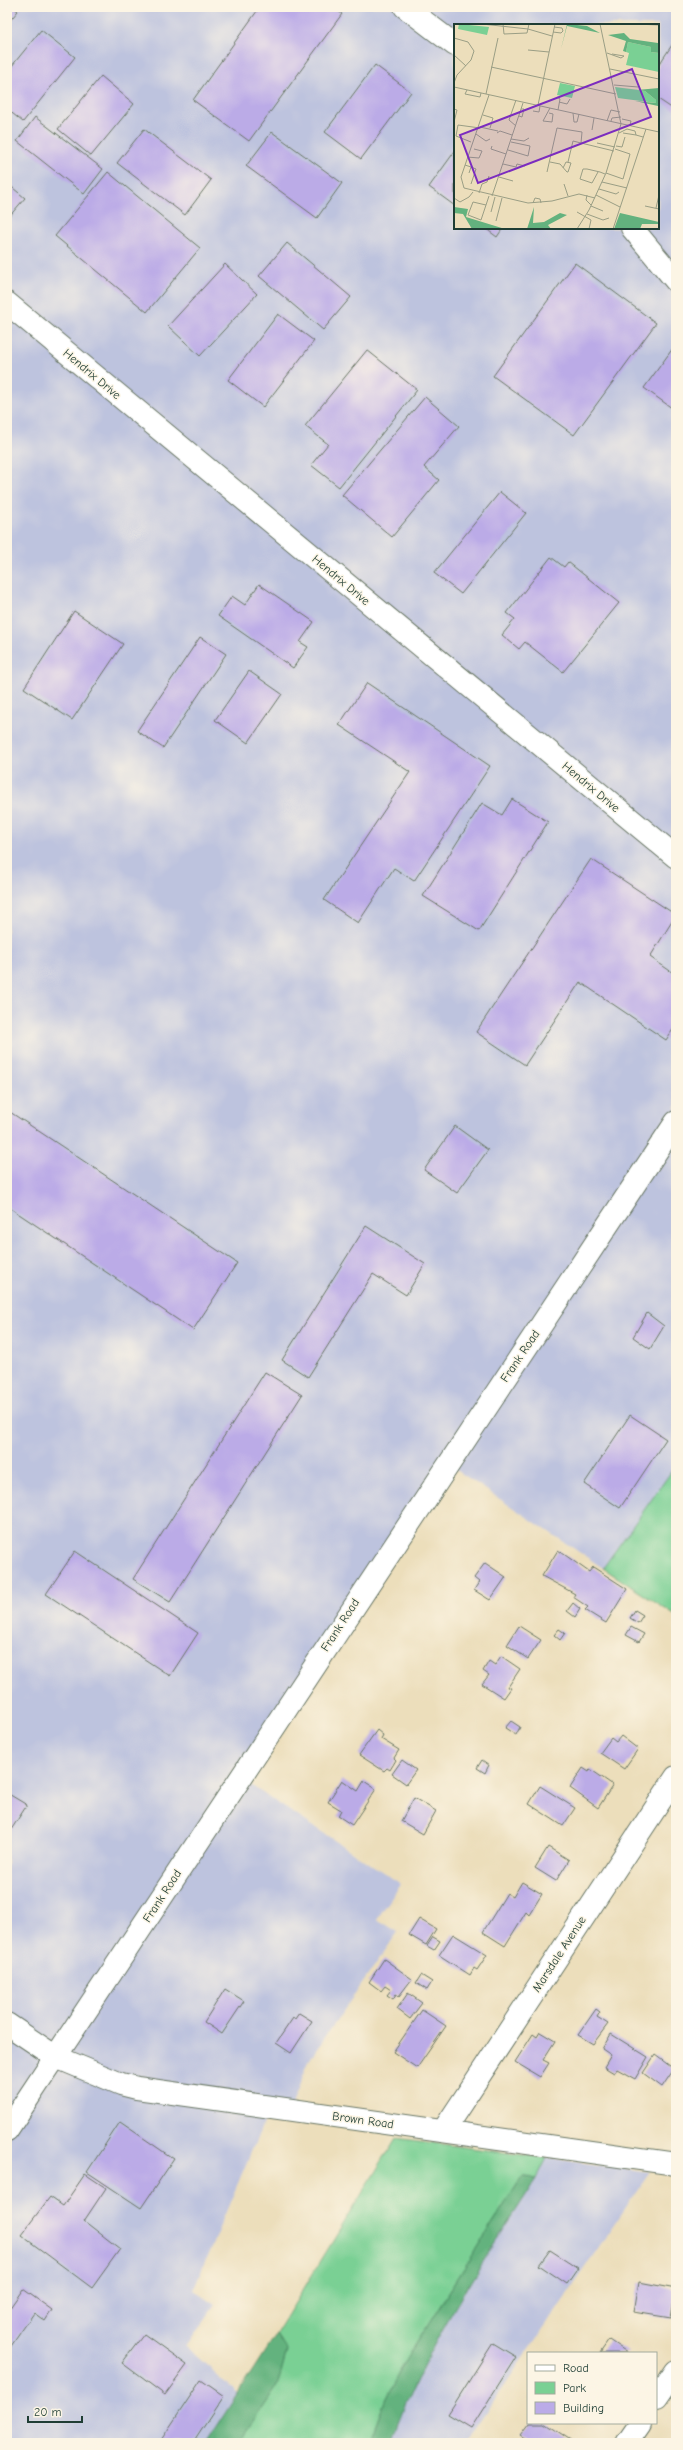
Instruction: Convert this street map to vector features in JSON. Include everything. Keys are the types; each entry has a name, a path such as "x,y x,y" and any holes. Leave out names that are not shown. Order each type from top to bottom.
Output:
{"main road":[{"path":"405,7 454,44"},
{"path":"633,229 676,281"},
{"name":"Hendrix Drive","path":"7,303 676,857"},
{"name":"Frank Road","path":"7,2130 676,1122"},
{"name":"Marsdale Avenue","path":"443,2131 676,1777"},
{"name":"Brown Road","path":"7,2024 56,2057 121,2084 137,2088 676,2164"},
{"path":"657,2399 676,2371"},
{"path":"626,2443 639,2424"}],"shaded area":[{"path":"7,7 676,7 676,1465 603,1568 449,1465 244,1781 401,1884 377,1919 398,1932 310,2059 286,2118 265,2119 193,2290 215,2305 186,2347 238,2393 206,2443 7,2443"},
{"path":"547,2158 650,2172 465,2443 391,2443 401,2412 438,2335"}],"green space":[{"path":"676,1465 676,1616 603,1568"},
{"path":"396,2138 547,2158 537,2178 522,2177 404,2363 386,2398 369,2443 239,2443 277,2387 287,2350 276,2334"},
{"path":"522,2177 537,2178 456,2306 437,2339 404,2408 391,2443 369,2443 386,2398 404,2363"},
{"path":"276,2334 287,2350 277,2387 239,2443 206,2443"}],"building":[{"path":"7,7 13,7 18,11 7,24"},
{"path":"260,7 333,7 342,14 249,141 193,100"},
{"path":"41,30 75,57 23,122 7,109 7,72"},
{"path":"676,39 676,111 659,100 659,64"},
{"path":"375,65 411,92 361,159 325,132"},
{"path":"101,76 134,104 91,156 58,129"},
{"path":"35,117 103,169 84,194 17,141"},
{"path":"144,129 211,180 185,215 117,163"},
{"path":"272,132 342,183 317,218 246,166"},
{"path":"454,152 454,205 429,187"},
{"path":"108,172 200,248 147,312 55,236"},
{"path":"7,183 25,198 7,219"},
{"path":"486,229 502,229 497,237"},
{"path":"287,243 351,297 323,330 259,276"},
{"path":"575,263 656,323 574,435 493,376"},
{"path":"225,264 257,294 200,356 168,326"},
{"path":"278,314 314,341 263,407 228,380"},
{"path":"676,344 676,411 644,388"},
{"path":"367,350 417,390 339,487 311,465 328,444 305,426"},
{"path":"425,397 459,426 424,467 439,480 392,537 342,495"},
{"path":"500,492 526,513 461,594 434,573"},
{"path":"551,557 564,567 568,562 619,603 563,672 525,642 519,649 502,635 515,619 507,613"},
{"path":"259,584 314,622 300,642 308,647 293,668 218,616 232,596 245,605"},
{"path":"74,611 123,644 72,720 24,688"},
{"path":"200,637 226,654 163,748 137,731"},
{"path":"249,671 282,694 248,743 215,720"},
{"path":"367,683 490,766 414,881 394,868 358,923 324,900 410,772 339,725"},
{"path":"512,799 548,822 479,931 423,896 482,803 502,815"},
{"path":"591,859 676,915 650,957 676,975 676,1025 666,1040 580,982 525,1065 476,1032"},
{"path":"7,1110 237,1263 193,1330 7,1206"},
{"path":"455,1126 488,1150 457,1193 424,1170"},
{"path":"366,1226 425,1264 406,1295 373,1274 308,1377 282,1360"},
{"path":"647,1313 664,1326 650,1349 633,1337"},
{"path":"265,1372 302,1395 170,1602 133,1579"},
{"path":"630,1415 666,1439 620,1508 584,1484"},
{"path":"558,1550 589,1572 593,1567 627,1589 606,1623 585,1610 588,1607 573,1597 575,1594 542,1576"},
{"path":"75,1551 198,1633 170,1676 46,1594"},
{"path":"485,1563 506,1577 490,1600 474,1590 479,1582 474,1578"},
{"path":"573,1603 580,1609 575,1617 567,1611"},
{"path":"635,1610 643,1615 638,1623 630,1618"},
{"path":"519,1626 541,1640 528,1659 507,1645"},
{"path":"631,1627 644,1634 639,1642 626,1635"},
{"path":"559,1629 565,1633 560,1640 554,1635"},
{"path":"501,1656 520,1669 508,1687 511,1688 504,1698 482,1684 489,1675 483,1671 489,1661 495,1665"},
{"path":"511,1721 520,1727 516,1735 505,1728"},
{"path":"377,1730 383,1735 381,1739 399,1750 394,1758 396,1760 390,1770 387,1768 384,1771 359,1755"},
{"path":"621,1736 638,1749 624,1769 600,1753 611,1738 616,1742"},
{"path":"402,1760 416,1770 406,1784 392,1774"},
{"path":"482,1760 489,1765 485,1773 477,1768"},
{"path":"583,1768 589,1772 590,1769 613,1785 598,1808 570,1788"},
{"path":"342,1780 358,1791 364,1781 376,1789 352,1825 338,1816 341,1810 328,1802"},
{"path":"540,1786 575,1808 563,1826 529,1804"},
{"path":"7,1793 27,1805 7,1836"},
{"path":"414,1798 436,1811 423,1834 401,1821"},
{"path":"548,1847 569,1860 556,1881 535,1868"},
{"path":"522,1882 542,1894 529,1915 526,1912 505,1946 483,1932 507,1893 513,1897"},
{"path":"419,1919 436,1929 426,1945 409,1935"},
{"path":"453,1934 487,1955 477,1970 474,1968 470,1975 439,1955"},
{"path":"433,1937 440,1941 434,1950 427,1946"},
{"path":"384,1959 412,1979 399,1996 396,1994 393,1999 387,1995 391,1990 385,1986 381,1991 369,1982"},
{"path":"421,1975 432,1982 427,1990 416,1983"},
{"path":"225,1989 244,2001 222,2034 204,2022"},
{"path":"408,1993 422,2003 410,2019 397,2009"},
{"path":"596,2009 600,2012 597,2017 608,2024 593,2044 578,2035"},
{"path":"422,2010 446,2026 417,2068 393,2052"},
{"path":"299,2013 312,2021 291,2053 276,2043 293,2018 295,2019"},
{"path":"540,2032 555,2041 543,2060 549,2063 540,2077 515,2062 533,2034 537,2037"},
{"path":"611,2034 648,2057 635,2079 617,2069 614,2073 604,2067 611,2055 602,2049"},
{"path":"655,2055 674,2069 662,2087 643,2073"},
{"path":"120,2122 174,2159 141,2208 87,2172"},
{"path":"85,2174 106,2188 84,2221 120,2249 92,2288 21,2235 50,2197 63,2206"},
{"path":"550,2250 578,2268 567,2284 539,2265"},
{"path":"639,2282 676,2289 671,2318 634,2312"},
{"path":"23,2289 52,2310 45,2321 34,2313 9,2349 7,2347 7,2312"},
{"path":"144,2334 187,2365 165,2395 122,2363"},
{"path":"609,2340 627,2352 601,2352"},
{"path":"493,2343 516,2357 471,2428 448,2414"},
{"path":"201,2380 224,2396 193,2443 159,2443"},
{"path":"529,2424 546,2424 575,2443 533,2443 521,2435"}]}
